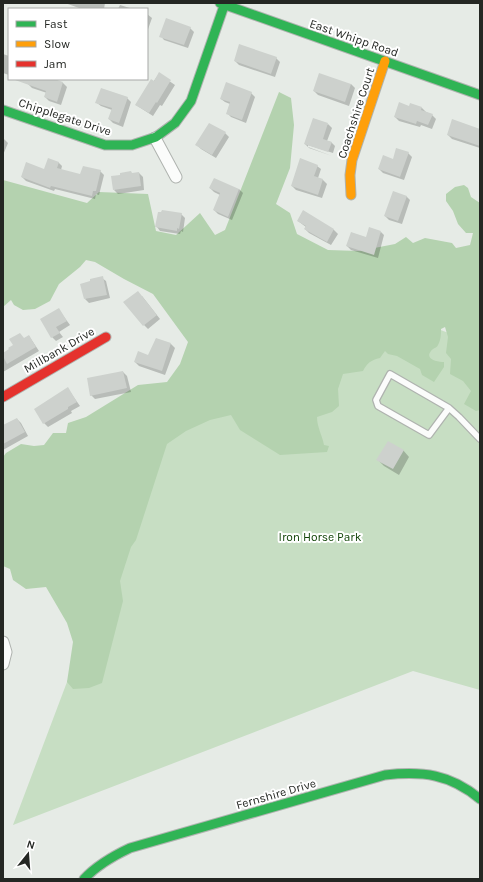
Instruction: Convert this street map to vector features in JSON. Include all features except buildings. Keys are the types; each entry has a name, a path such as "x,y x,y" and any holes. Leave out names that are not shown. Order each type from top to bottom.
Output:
{"street":[{"name":"East Whipp Road","path":"223,4 480,95"},
{"name":"Chipplegate Drive","path":"3,110 105,145 134,145 156,138 174,124 185,112 191,101 223,4"},
{"name":"Coachshire Court","path":"351,195 350,175 352,160 385,62"},
{"path":"156,138 176,177"},
{"name":"Millbank Drive","path":"3,397 106,337"},
{"path":"3,642 6,652 3,664"},
{"name":"Fernshire Drive","path":"84,879 103,861 130,848 385,775 416,772 436,775 456,782 468,789 480,799"}],"lane":[{"path":"449,408 428,435 378,406 376,400 390,374 449,408 480,440"}],"green space":[{"path":"279,92 291,98 294,125 290,168 276,204 290,213 297,234 328,250 359,251 395,244 406,237 413,243 425,238 452,243 456,248 470,245 473,233 466,233 458,224 453,211 446,201 446,194 455,187 464,185 468,188 471,197 480,203 480,410 476,411 464,404 471,391 463,381 450,374 451,359 446,353 448,337 445,327 441,329 439,343 429,354 429,357 433,360 444,362 444,367 434,382 422,375 420,369 397,356 388,354 385,351 380,358 368,364 363,371 343,374 338,389 339,406 332,412 317,417 324,445 329,446 327,452 280,455 240,430 231,415 210,420 186,431 167,444 136,540 131,547 120,581 123,601 102,683 89,688 73,689 67,682 73,642 67,623 46,587 26,589 13,580 10,569 3,566 3,457 6,453 21,444 34,446 44,445 53,433 66,433 68,423 86,417 138,385 167,382 180,364 188,342 153,294 95,262 86,260 80,267 59,284 50,301 35,309 23,310 14,305 11,300 3,307 3,180 87,203 99,192 148,194 156,231 176,235 200,213 215,235 225,230"},
{"name":"Iron Horse Park","path":"417,321 480,345 480,690 413,671 13,825 161,433"}],"traffic: fast":[{"path":"220,3 480,95"},
{"path":"3,110 105,145 132,145 156,137 175,123 191,101 225,3"},
{"path":"84,879 94,869 117,854 130,848 385,775 424,774 436,776 458,784 480,799"}],"traffic: slow":[{"path":"351,195 350,175 352,160 385,61"}],"traffic: jam":[{"path":"3,397 106,337"}]}
